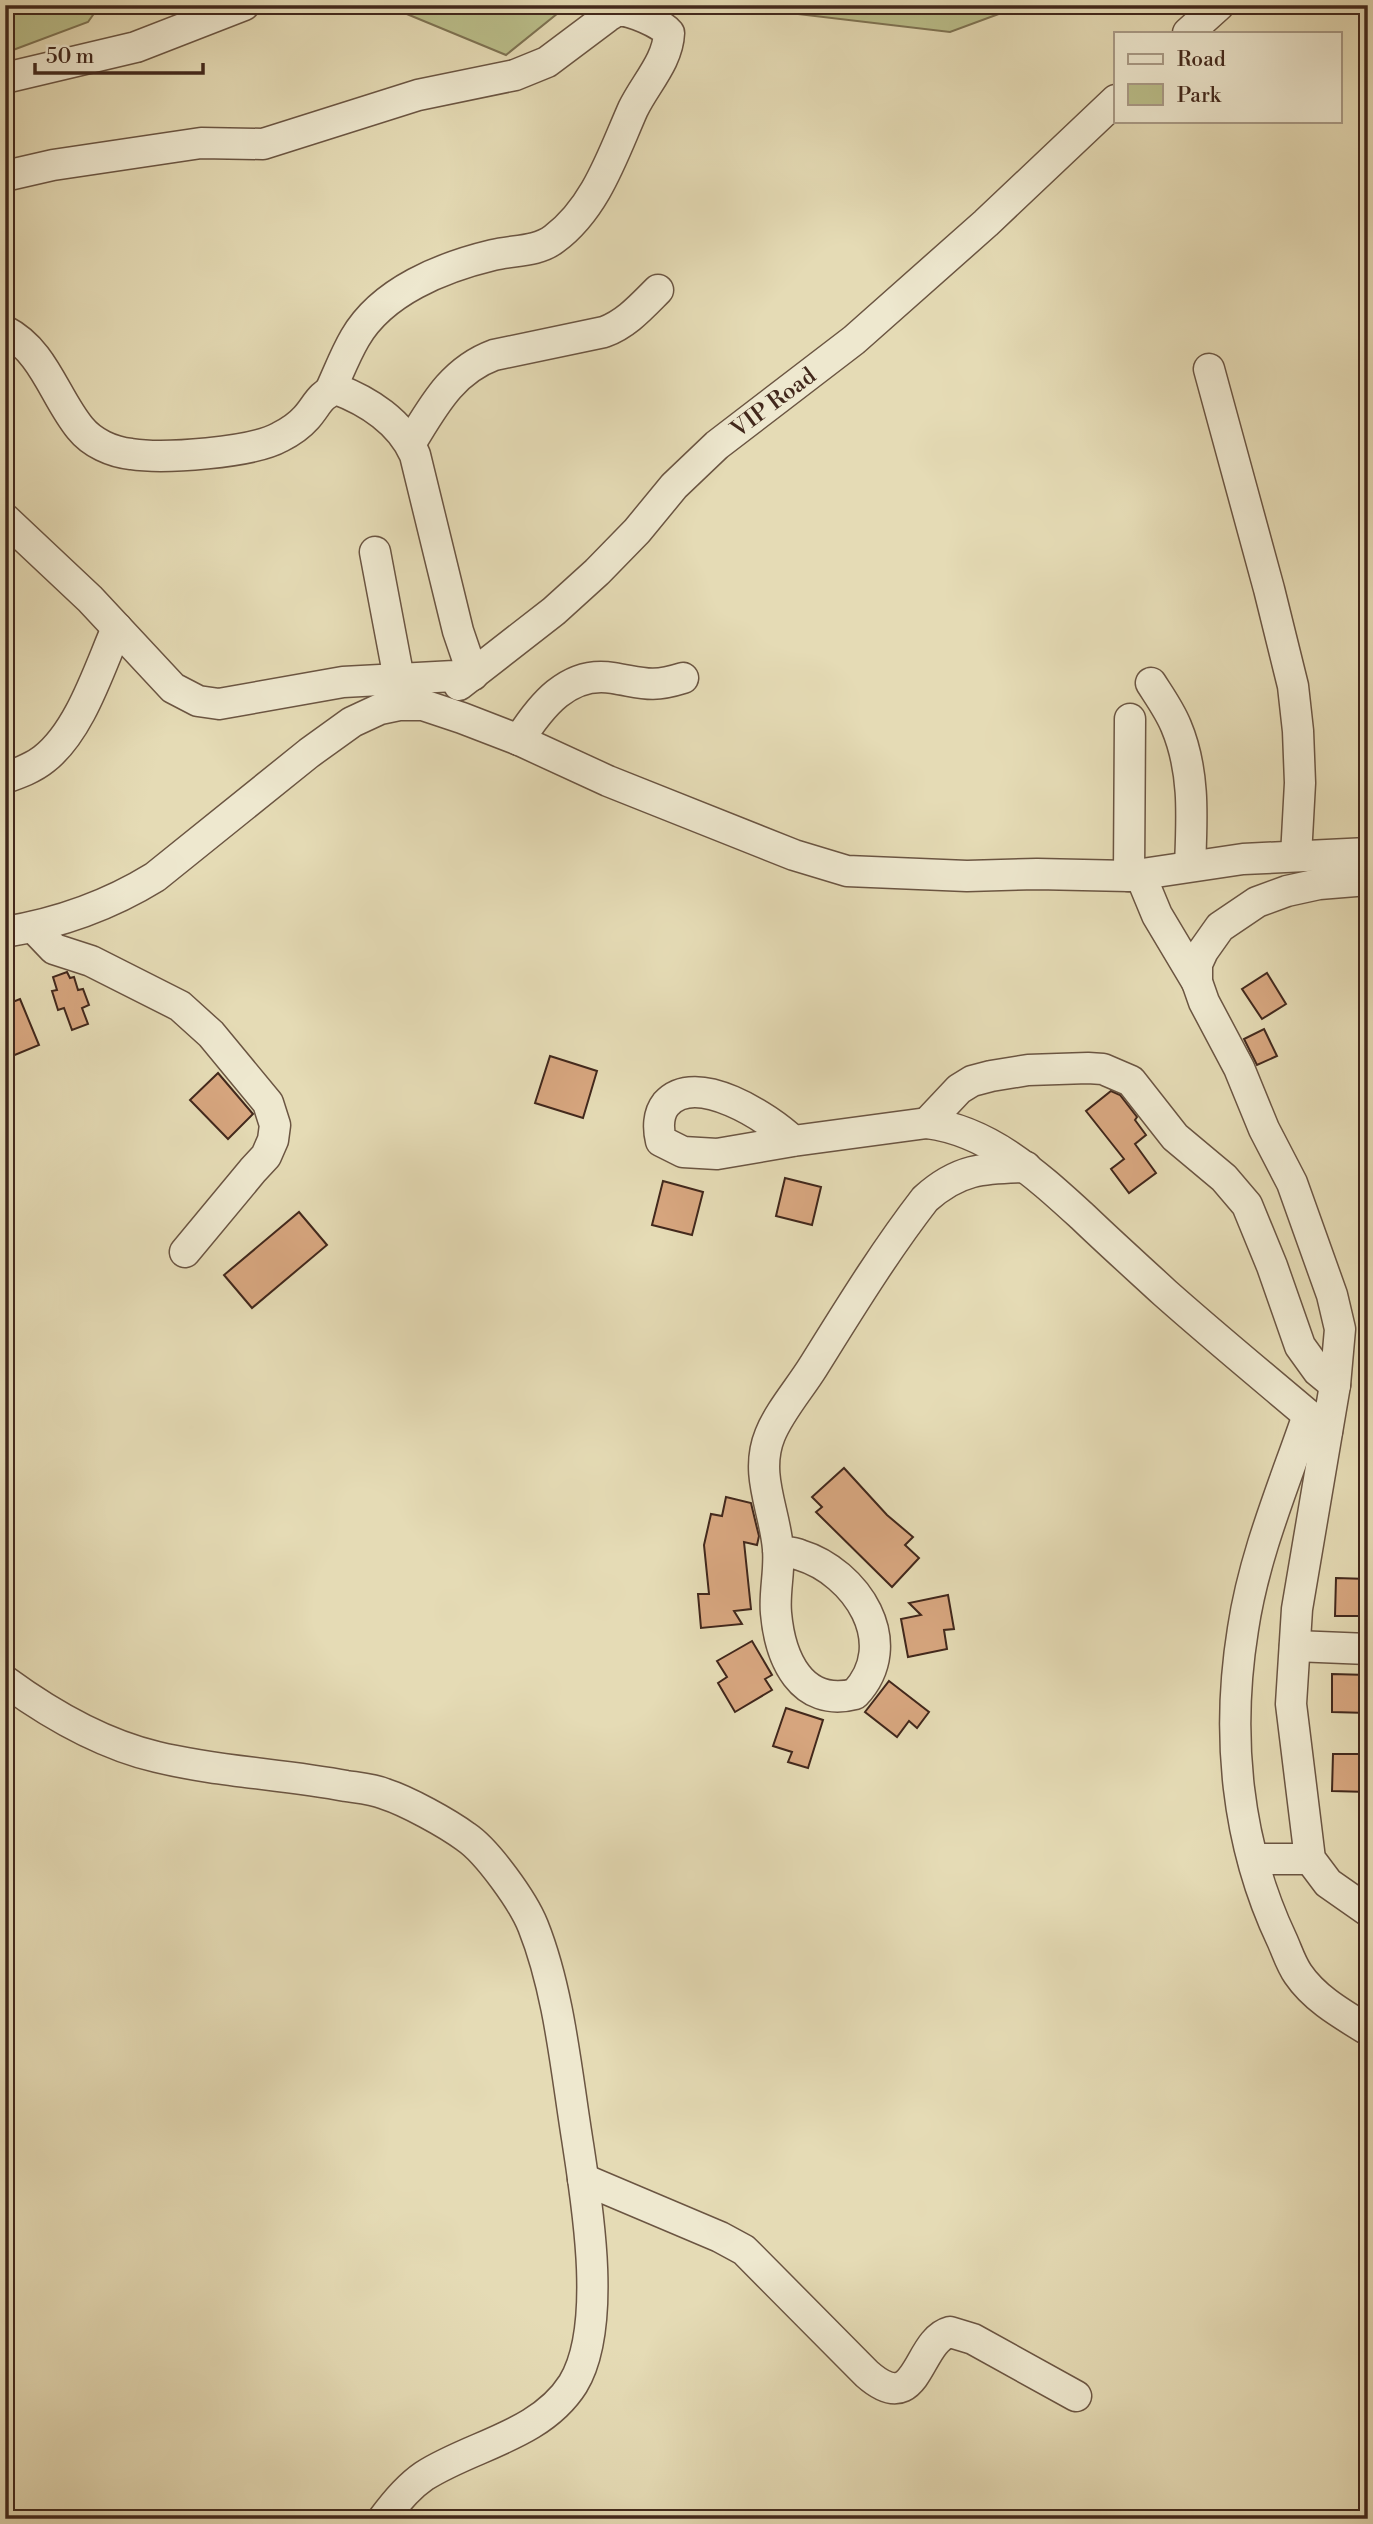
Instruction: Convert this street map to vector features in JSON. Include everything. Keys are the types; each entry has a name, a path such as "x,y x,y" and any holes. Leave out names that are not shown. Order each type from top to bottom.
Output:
{"street":[{"path":"5,78 136,47 244,5"},
{"path":"1189,32 1219,5"},
{"path":"5,176 53,165 201,143 263,144 418,95 515,75 547,62 618,11 631,13 663,26 669,33 669,47 637,100 600,184 575,221 552,241 535,248 495,254 456,265 412,285 366,323 355,338 330,391"},
{"name":"VIP Road","path":"436,708 450,693 554,611 597,572 637,531 674,486 717,445 854,340 986,223 1114,102"},
{"path":"410,444 442,392 477,361 616,328 658,290"},
{"path":"5,331 29,349 40,363 80,428 103,447 130,454 219,451 251,447 276,440 294,430 325,393 336,389 370,405 399,429 410,444 458,631 473,675 343,682 219,704 198,701 173,688 90,598 5,519"},
{"path":"1209,369 1293,686 1300,783 1296,856"},
{"path":"375,552 399,679"},
{"path":"5,778 45,759 70,730 117,628"},
{"path":"519,740 545,702 578,681 595,676 660,685 683,678"},
{"path":"1151,683 1175,723 1185,750 1192,783 1190,866"},
{"path":"19,930 105,905 155,877 309,753 352,722 380,709 399,705 436,708 519,740 564,763 655,800 794,855 847,871 967,876 1134,875 1243,859 1368,853"},
{"path":"1130,719 1134,875 1197,982 1204,1002 1239,1068 1264,1129 1292,1183 1332,1295 1340,1329 1335,1385 1263,1545 1243,1628 1236,1706 1237,1784 1245,1836 1269,1913 1298,1974 1325,2003 1368,2030"},
{"path":"1197,982 1197,964 1211,938 1232,917 1257,902 1287,891 1319,884 1368,880"},
{"path":"19,930 54,949 92,961 180,1006 211,1034 268,1103 275,1125 273,1140 266,1156 185,1252"},
{"path":"927,1123 959,1089 991,1076 1028,1070 1088,1068 1103,1069 1131,1081 1175,1137 1224,1178 1247,1205 1300,1346 1318,1371 1335,1385"},
{"path":"793,1141 927,1123 947,1126 969,1134 998,1149 1026,1167 1167,1294 1317,1423"},
{"path":"778,1551 799,1554 826,1568 850,1589 865,1607 874,1627 874,1660 869,1676 855,1693 845,1696 826,1695 802,1684 784,1655 776,1595 778,1551 763,1473 764,1456 771,1433 925,1199 937,1188 962,1174 984,1168 1026,1167"},
{"path":"1317,1423 1297,1609 1291,1704 1310,1859 1328,1883 1368,1911"},
{"path":"1295,1646 1368,1649"},
{"path":"5,1681 36,1704 107,1741 156,1757 385,1793 468,1838 500,1873 532,1923 546,1967 561,2036 583,2179 592,2311 584,2360 573,2384 555,2407 508,2436 421,2477 383,2519"},
{"path":"1253,1859 1310,1859"},
{"path":"583,2179 720,2237 744,2250 867,2374 885,2387 899,2388 908,2382 925,2361 936,2339 950,2332 973,2339 1076,2396"}],"green space":[{"path":"5,5 100,5 88,22 5,53"},
{"path":"385,5 568,5 506,55"},
{"path":"723,5 1023,5 950,32"}],"building":[{"path":"67,972 70,978 74,977 78,990 83,989 89,1005 82,1008 88,1024 72,1030 64,1008 58,1010 52,991 57,990 53,977"},
{"path":"1267,973 1286,1004 1262,1019 1242,989"},
{"path":"20,999 39,1045 5,1059 5,1005"},
{"path":"1264,1029 1277,1056 1257,1065 1244,1039"},
{"path":"550,1056 597,1071 583,1118 535,1103"},
{"path":"218,1073 253,1114 228,1139 190,1100"},
{"path":"1111,1091 1120,1095 1137,1117 1135,1120 1146,1135 1135,1144 1156,1173 1129,1193 1111,1169 1124,1159 1086,1111"},
{"path":"785,1178 821,1187 812,1225 776,1216"},
{"path":"663,1181 703,1192 692,1235 652,1225"},
{"path":"299,1212 327,1245 252,1308 224,1275"},
{"path":"844,1468 887,1515 913,1537 905,1545 919,1558 892,1587 816,1512 822,1507 812,1497"},
{"path":"726,1497 751,1503 759,1536 757,1545 744,1542 751,1609 734,1611 742,1624 701,1628 698,1594 709,1594 704,1545 711,1514 722,1516"},
{"path":"1336,1578 1368,1579 1368,1616 1335,1616"},
{"path":"948,1595 954,1629 944,1630 947,1649 908,1657 901,1619 921,1615 909,1603"},
{"path":"752,1641 772,1675 765,1679 772,1690 735,1712 718,1683 727,1677 717,1661"},
{"path":"1332,1674 1368,1675 1368,1713 1332,1712"},
{"path":"889,1681 929,1712 917,1728 909,1721 897,1737 865,1712"},
{"path":"786,1708 823,1720 808,1768 788,1762 792,1752 773,1746"},
{"path":"1333,1754 1368,1754 1368,1792 1332,1791"}]}
